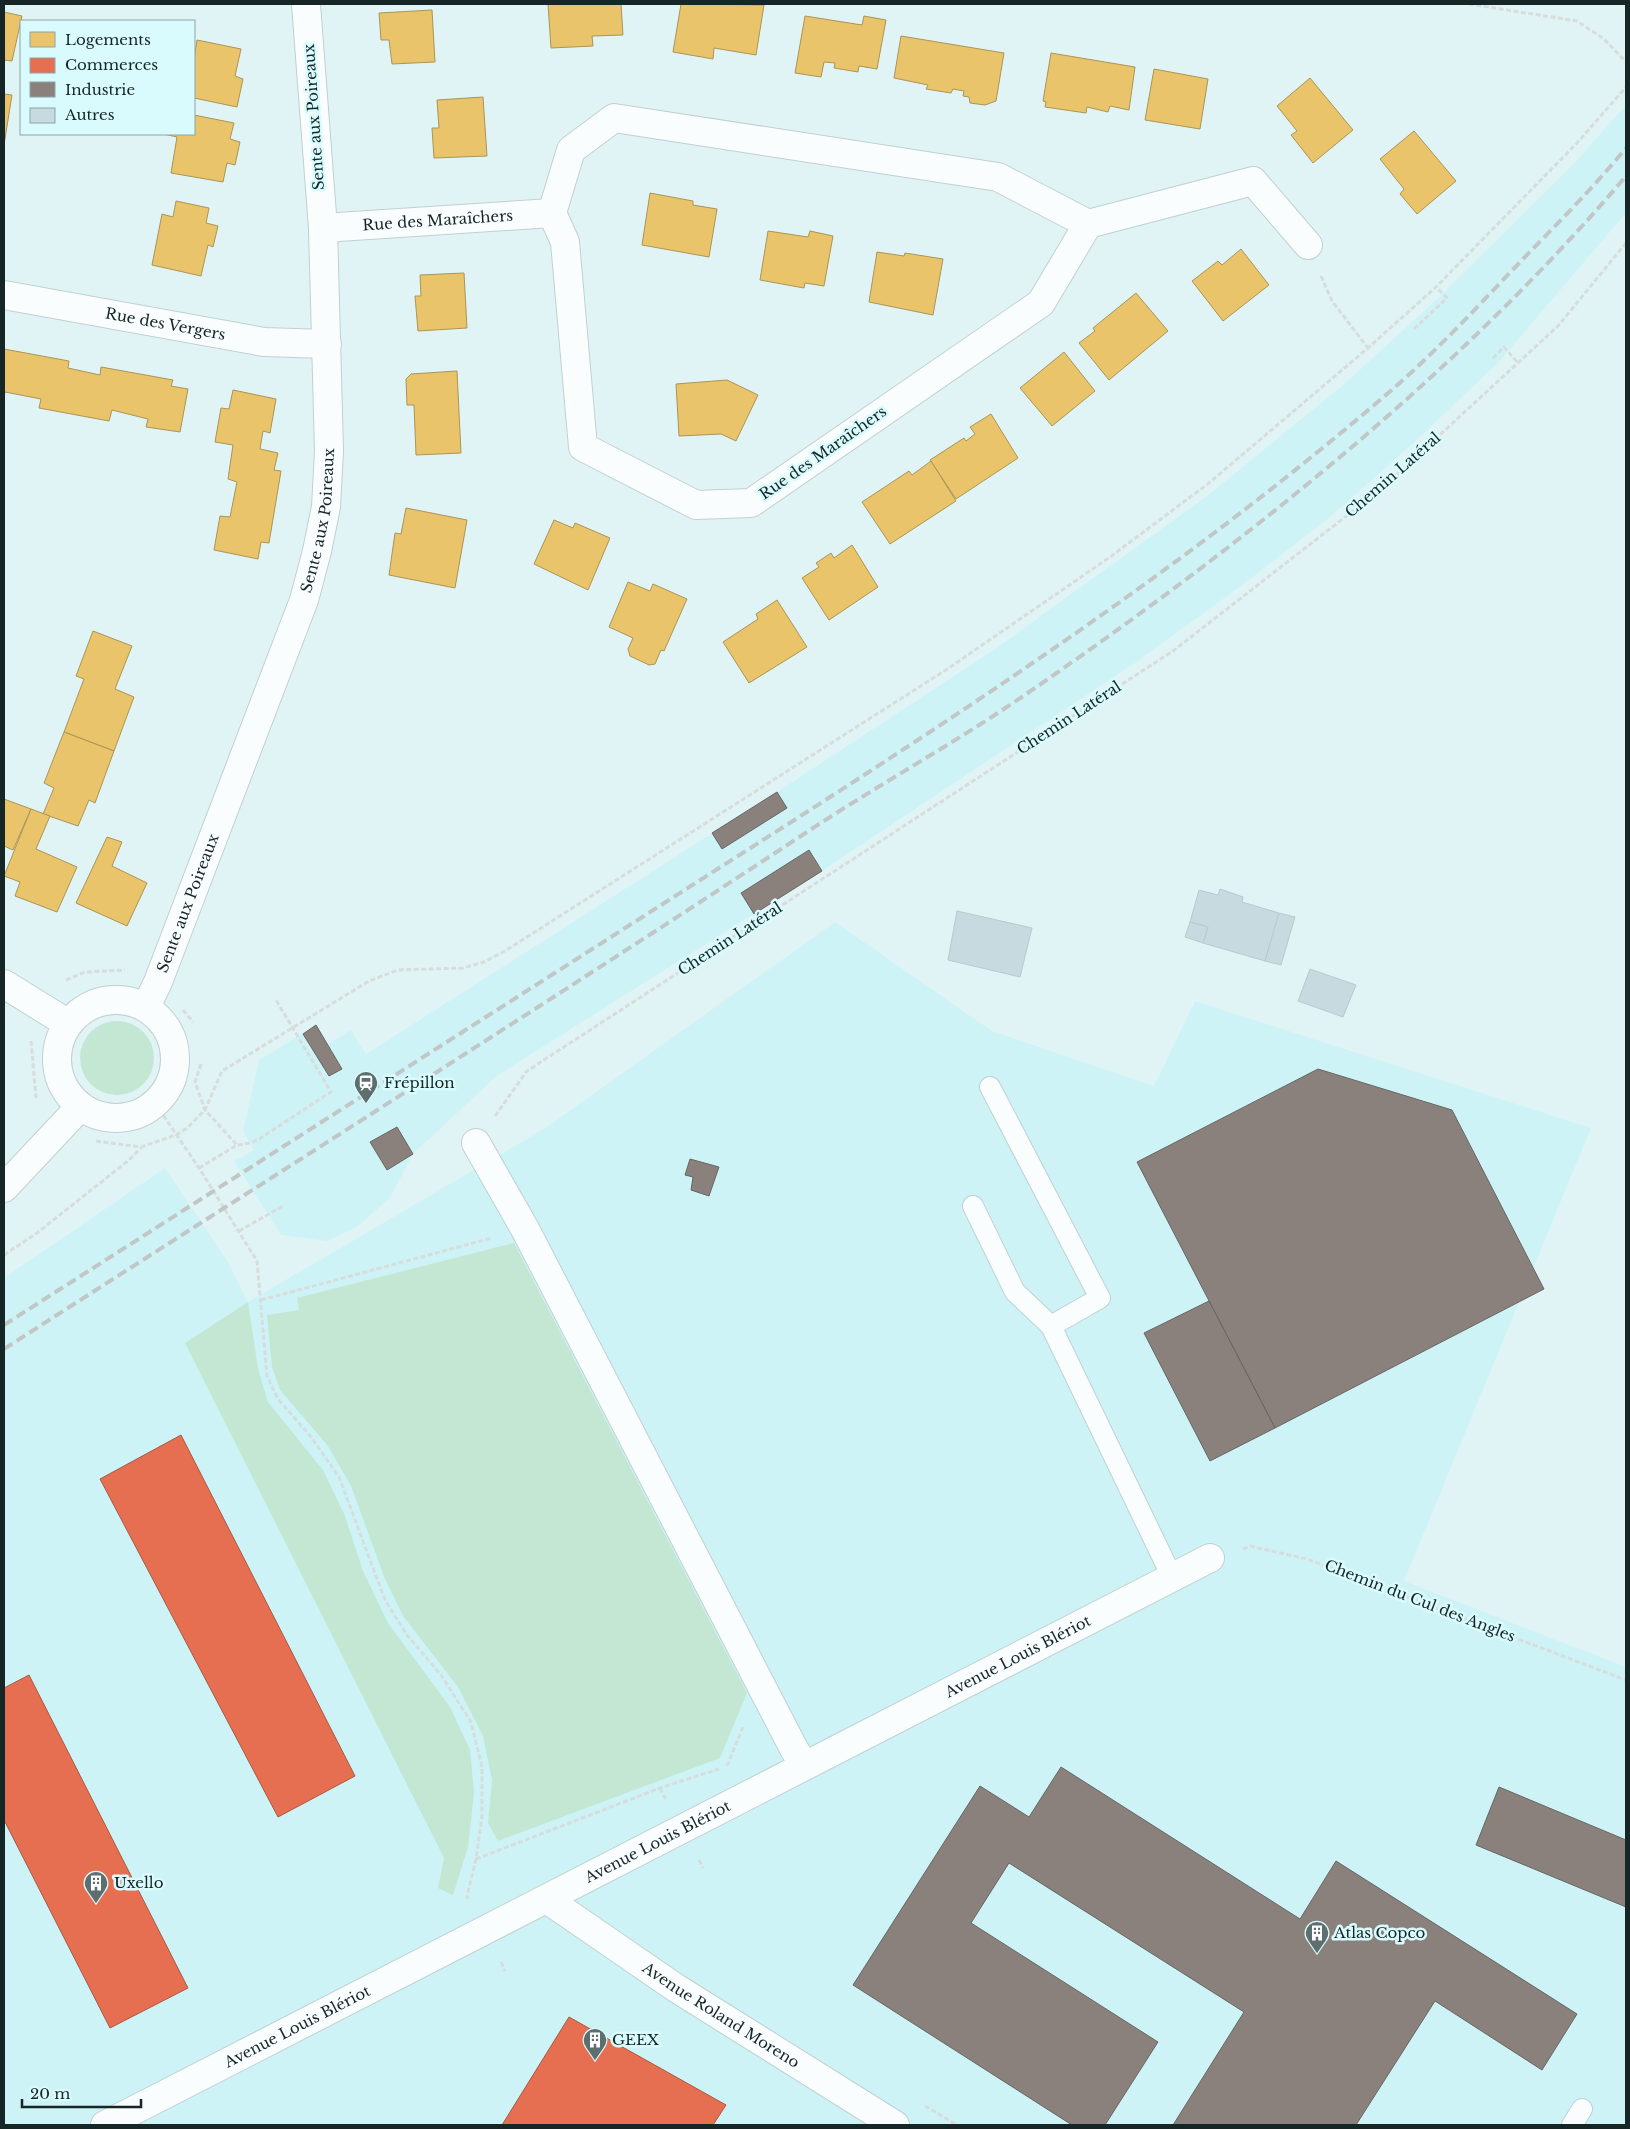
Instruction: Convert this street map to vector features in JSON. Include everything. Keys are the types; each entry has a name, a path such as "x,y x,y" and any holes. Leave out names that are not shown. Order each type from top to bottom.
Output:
{"street":[{"name":"Sente aux Poireaux","path":"146,1008 162,973 304,600 326,507 328,451 327,344 323,228 306,4"},
{"path":"552,213 571,150 614,118 998,177 1088,224 1253,181 1308,245"},
{"name":"Rue des Maraîchers","path":"323,228 552,213 565,242 583,447 696,504 750,503 1041,303 1088,224"},
{"name":"Rue des Vergers","path":"4,295 264,342 327,344"},
{"path":"4,984 67,1023"},
{"path":"112,999 130,1000 146,1008 159,1018 169,1032 174,1048 175,1068 169,1086 155,1103 144,1112 128,1117 111,1118 95,1115 80,1107 67,1093 59,1077 56,1058 59,1040 67,1023 80,1011 95,1002 112,999"},
{"path":"4,1188 80,1107"},
{"path":"476,1143 525,1230 760,1685 804,1765"},
{"name":"Avenue Louis Blériot","path":"105,2125 548,1900 804,1765 1210,1558"},
{"name":"Avenue Roland Moreno","path":"548,1900 676,1988 895,2125"}],"lane":[{"path":"990,1087 1100,1298 1051,1326"},
{"path":"973,1206 1015,1292 1051,1326 1172,1577"}],"path":[{"path":"1469,4 1577,21 1604,39 1626,62"},
{"path":"92,1140 141,1147 176,1135 187,1128 205,1110 222,1071 369,981 398,970 464,968 484,962 547,925 949,668 1102,563 1209,483 1368,348 1436,287 1577,143 1626,87"},
{"name":"Chemin Latéral","path":"476,1143 527,1071 1172,650 1381,489 1558,326 1626,243"},
{"path":"1308,245 1332,301 1368,348"},
{"path":"1414,329 1447,298 1436,287"},
{"path":"1492,358 1504,347 1518,363"},
{"path":"58,983 85,972 132,970"},
{"path":"199,1168 236,1145 250,1144 259,1139 331,1092 276,1000"},
{"path":"31,1036 36,1098"},
{"path":"201,1064 195,1082 205,1110 236,1145"},
{"path":"155,1103 199,1168 257,1261 267,1376 278,1399 311,1437 339,1477 385,1600 407,1635 441,1675 471,1722 482,1767 482,1816 476,1859 467,1896 505,1971"},
{"path":"4,1255 129,1160 141,1147"},
{"path":"239,1231 283,1206"},
{"path":"260,1300 525,1230"},
{"name":"Chemin du Cul des Angles","path":"1210,1558 1250,1546 1307,1559 1626,1680"},
{"path":"476,1859 660,1788 727,1766 760,1685"}],"shaded area":[{"path":"1626,105 1626,213 1498,363 1409,447 1329,518 1241,586 1135,663 822,871 498,1075 413,1154 390,1198 357,1227 327,1241 281,1235 234,1161 254,1150 243,1131 259,1060 316,1025 328,1044 351,1030 366,1054 777,792 995,649 1207,496 1343,385 1436,300 1577,160"},
{"path":"835,922 992,1031 1154,1086 1195,1001 1591,1128 1404,1581 1626,1667 1626,2125 4,2125 4,1278 165,1168 228,1262 248,1302 544,1129"}],"green space":[{"path":"117,1021 131,1024 143,1032 151,1044 154,1058 151,1072 143,1084 131,1092 117,1095 103,1092 91,1084 83,1072 80,1058 83,1044 91,1032 103,1024"},
{"path":"514,1243 747,1693 720,1758 498,1841 488,1823 492,1780 483,1736 458,1687 403,1616 385,1579 351,1486 328,1446 280,1390 272,1367 267,1315 299,1310 297,1298"},
{"path":"248,1302 258,1369 268,1402 323,1470 345,1516 363,1571 388,1623 450,1707 470,1750 474,1793 468,1847 453,1895 438,1888 444,1858 185,1343"}],"building: Logements":[{"path":"548,4 621,4 623,35 592,36 593,46 551,48"},
{"path":"681,4 764,5 756,55 714,48 713,59 673,52"},
{"path":"432,10 435,62 392,64 389,40 381,40 379,13"},
{"path":"4,12 22,16 12,61 4,60"},
{"path":"805,16 862,25 864,16 886,20 877,69 859,66 858,72 834,68 835,63 824,62 821,77 795,73"},
{"path":"901,36 1004,53 996,101 985,105 970,103 969,97 963,96 964,91 953,89 951,93 926,89 928,85 894,78"},
{"path":"197,40 241,49 235,76 243,79 237,107 195,98 195,53"},
{"path":"1051,53 1135,67 1129,110 1110,106 1108,112 1087,107 1086,113 1045,107 1046,102 1043,101"},
{"path":"1154,69 1208,79 1200,129 1145,120"},
{"path":"1310,78 1353,130 1313,163 1291,135 1297,131 1277,106"},
{"path":"4,94 12,95 4,145"},
{"path":"483,97 487,156 434,158 432,128 439,128 437,100"},
{"path":"195,115 234,123 230,139 240,142 235,165 227,163 223,182 171,173 177,137 168,135 195,135"},
{"path":"1414,131 1456,181 1417,214 1400,194 1404,189 1380,159"},
{"path":"650,193 693,201 693,205 717,209 709,257 642,245"},
{"path":"176,201 209,208 206,223 218,226 213,247 208,245 201,276 152,265 162,214 173,217"},
{"path":"768,231 808,237 810,231 833,236 824,286 805,283 804,288 760,280"},
{"path":"1241,249 1269,285 1223,321 1192,281 1218,261 1222,265"},
{"path":"877,252 904,256 905,253 943,259 933,315 869,302"},
{"path":"464,273 467,328 418,331 415,296 421,296 420,275"},
{"path":"1136,293 1168,331 1109,380 1079,343 1095,331 1093,328"},
{"path":"4,349 69,361 68,368 100,375 101,367 173,380 171,386 188,389 180,432 146,427 148,419 112,410 109,421 39,408 41,399 5,392 4,398"},
{"path":"1064,352 1095,391 1052,426 1020,388"},
{"path":"457,371 461,453 416,455 414,405 407,405 406,379 411,374"},
{"path":"727,380 758,395 736,441 721,434 679,436 676,384"},
{"path":"233,390 276,399 270,433 263,431 260,449 278,453 274,470 281,471 269,543 261,542 258,559 214,550 220,516 230,517 237,482 228,479 233,445 215,442 221,408 229,409"},
{"path":"991,414 1018,458 956,499 930,460 964,438 966,441 975,434 970,427"},
{"path":"931,461 956,501 890,544 862,502 909,471 912,475"},
{"path":"406,508 467,520 455,588 389,575 395,533 401,534"},
{"path":"554,520 573,528 575,523 610,538 588,590 534,564"},
{"path":"852,545 878,587 829,620 802,578 819,567 816,563 831,553 834,558"},
{"path":"628,582 650,591 653,584 687,599 664,651 661,650 655,664 649,665 630,656 628,649 633,638 609,627"},
{"path":"777,600 807,647 749,683 723,642 758,619 756,614"},
{"path":"93,631 132,646 115,689 134,697 114,751 64,732 84,679 76,676"},
{"path":"64,732 114,751 95,803 89,800 78,826 43,814 54,788 44,783"},
{"path":"4,799 31,809 13,850 4,846"},
{"path":"31,809 50,816 36,849 77,867 57,912 15,896 20,882 4,876"},
{"path":"107,837 122,842 112,866 147,883 127,926 76,903"}],"building: Commerces":[{"path":"181,1435 355,1776 278,1817 100,1479"},
{"name":"Uxello","path":"29,1675 188,1988 110,2028 4,1820 4,1688"},
{"name":"GEEX","path":"569,2017 726,2105 713,2125 502,2125"}],"building: Industrie":[{"path":"777,792 787,808 722,849 712,833"},
{"path":"809,850 822,871 754,914 741,893"},
{"path":"316,1025 342,1069 329,1076 303,1034"},
{"path":"1318,1069 1452,1110 1544,1289 1275,1428 1137,1162"},
{"path":"397,1127 413,1154 387,1170 370,1142"},
{"path":"690,1159 719,1167 709,1196 691,1190 693,1177 685,1175"},
{"path":"1209,1301 1275,1428 1210,1461 1144,1333"},
{"name":"Atlas Copco","path":"1061,1767 1300,1919 1336,1861 1577,2014 1542,2070 1435,2001 1356,2125 1173,2125 1244,2012 1009,1863 971,1923 1158,2042 1105,2125 1072,2125 853,1985 980,1786 1029,1817"},
{"path":"1499,1787 1626,1840 1626,1907 1476,1845"}],"building: Autres":[{"path":"1220,889 1243,897 1242,902 1279,913 1265,961 1203,943 1208,927 1190,922 1199,890 1218,895"},
{"path":"957,911 1032,928 1020,977 948,960"},
{"path":"1279,913 1295,917 1281,965 1265,961"},
{"path":"1190,922 1208,927 1203,943 1185,937"},
{"path":"1310,969 1356,985 1343,1017 1298,1001"}],"railway":[{"path":"4,1325 784,827 962,711 1136,590 1222,527 1305,462 1405,378 1563,218 1626,148"},
{"path":"4,1349 509,1026 838,812 977,726 1112,634 1269,515 1346,452 1421,386 1493,318 1562,248 1626,176"}],"place":[{"name":"Frépillon","path":"366,1104"},
{"name":"Uxello","path":"96,1904"},
{"name":"Atlas Copco","path":"1317,1954"},
{"name":"GEEX","path":"595,2061"}]}
